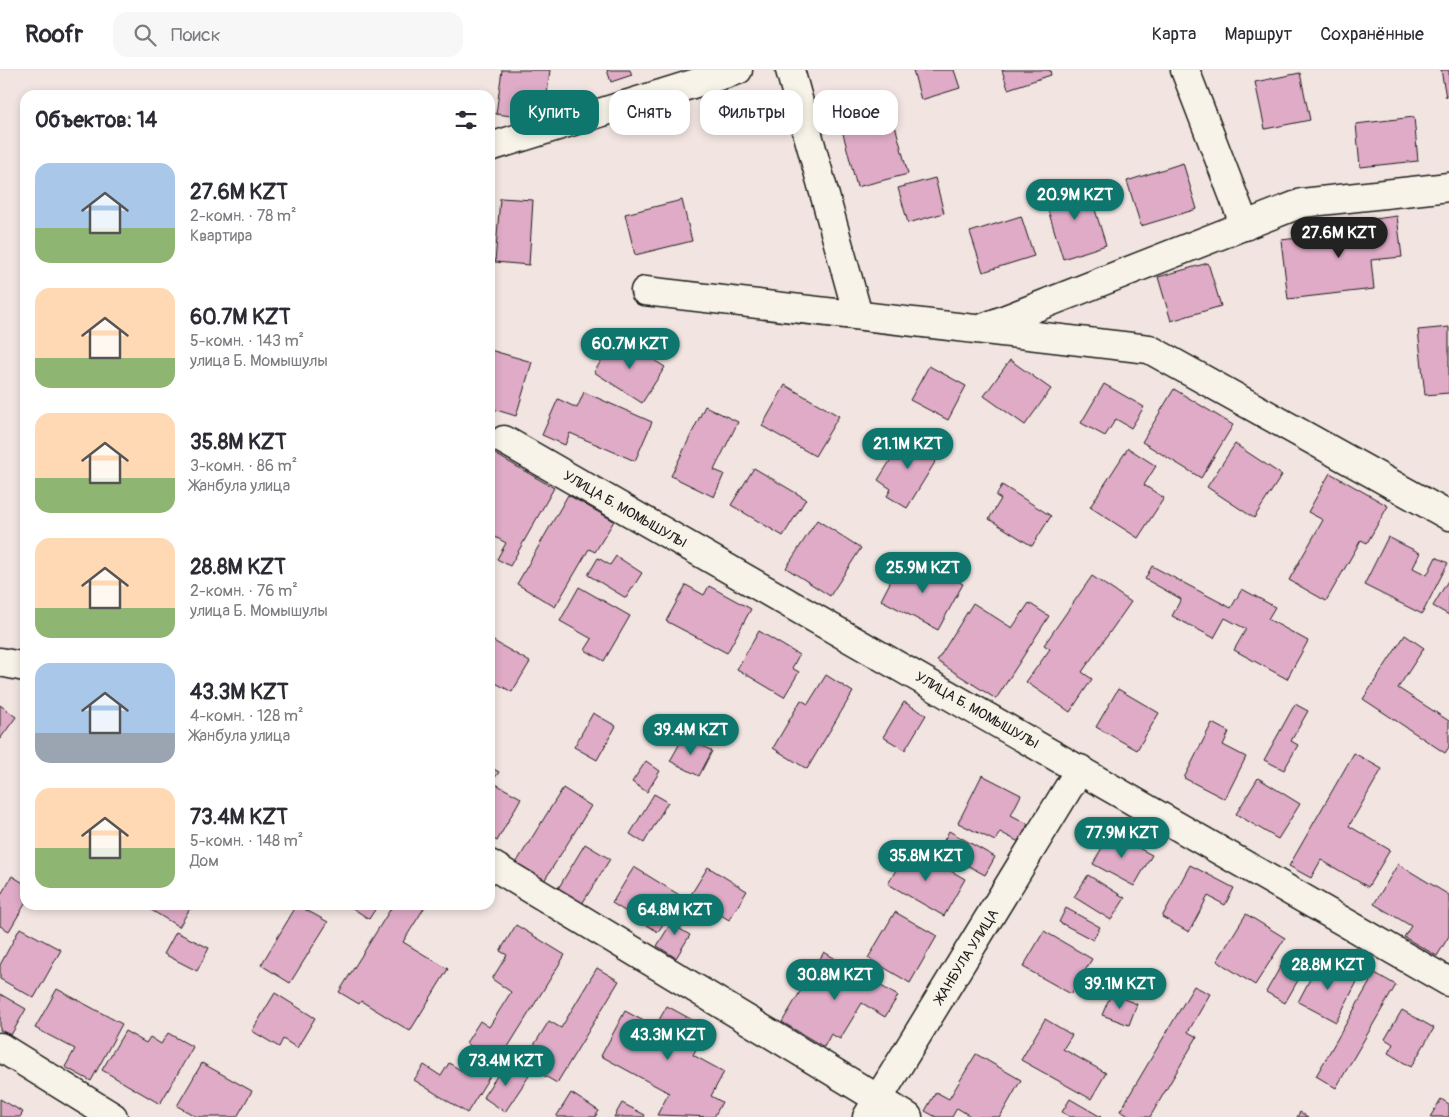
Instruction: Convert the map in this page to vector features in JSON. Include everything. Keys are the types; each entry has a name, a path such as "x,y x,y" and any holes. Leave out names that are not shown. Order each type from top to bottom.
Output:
{"street":[{"path":"495,145 738,70"},
{"path":"790,70 858,315"},
{"path":"1185,70 1245,226"},
{"path":"980,329 1302,203 1449,187"},
{"path":"645,291 1149,349 1449,516"},
{"name":"УЛИЦА Б. МОМЫШУЛЫ","path":"504,440 1449,982"},
{"path":"0,662 20,666"},
{"name":"ЖАНБУЛА УЛИЦА","path":"872,1108 1080,769"},
{"path":"495,867 872,1108 908,1117"},
{"path":"0,1047 113,1117"}],"building":[{"path":"502,70 550,70 548,90 510,90 510,116 496,114"},
{"path":"607,70 630,70 632,75 611,82"},
{"path":"913,70 954,70 960,88 921,100"},
{"path":"1002,70 1050,70 1051,75 1008,89"},
{"path":"1441,70 1449,70 1449,96 1446,97"},
{"path":"1300,73 1310,120 1265,129 1255,82"},
{"path":"1414,117 1418,161 1360,167 1356,124"},
{"path":"843,135 898,135 908,174 857,187"},
{"path":"1183,163 1197,209 1141,226 1127,181"},
{"path":"935,178 944,213 908,223 898,188"},
{"path":"1087,184 1106,245 1063,259 1044,197"},
{"path":"500,198 533,200 529,265 495,262"},
{"path":"682,200 692,241 635,255 625,214"},
{"path":"1021,216 1034,256 983,272 970,232"},
{"path":"1397,216 1402,257 1371,260 1374,289 1288,299 1281,240 1368,230 1367,220"},
{"path":"1208,263 1221,306 1171,321 1158,277"},
{"path":"1449,327 1449,393 1425,395 1418,330"},
{"path":"617,337 665,367 642,403 594,372"},
{"path":"495,351 532,362 516,416 495,410"},
{"path":"1010,360 1051,389 1025,425 984,396"},
{"path":"929,366 966,386 948,420 910,400"},
{"path":"1104,384 1144,407 1131,428 1116,419 1105,436 1081,423"},
{"path":"785,385 839,416 815,456 762,426"},
{"path":"1174,389 1233,425 1201,478 1142,442"},
{"path":"584,392 652,422 635,461 570,433 565,445 542,435 558,399 577,408"},
{"path":"705,406 738,422 714,470 724,474 714,497 671,476"},
{"path":"907,434 940,454 907,508 887,496 891,489 878,480"},
{"path":"1235,444 1282,475 1254,518 1207,487"},
{"path":"1128,448 1156,466 1144,485 1164,498 1138,538 1090,507"},
{"path":"495,454 554,488 510,566 497,559 506,543 495,537"},
{"path":"754,468 806,499 783,536 731,505"},
{"path":"1330,473 1388,506 1367,543 1361,540 1326,601 1289,580 1323,520 1308,512"},
{"path":"1002,485 1051,516 1032,546 989,519 1001,499 996,496"},
{"path":"568,495 614,521 595,552 589,549 555,607 517,584"},
{"path":"817,520 861,548 830,596 786,568"},
{"path":"1388,537 1420,553 1413,568 1427,575 1436,557 1448,563 1422,614 1364,585"},
{"path":"616,556 642,573 626,598 588,575 598,558 610,565"},
{"path":"918,560 963,584 938,630 881,600 897,569 910,576"},
{"path":"1152,566 1231,608 1242,589 1275,607 1268,619 1308,641 1287,679 1234,650 1246,629 1225,618 1214,638 1172,616 1181,599 1145,579"},
{"path":"1092,576 1131,602 1082,672 1092,679 1070,712 1026,682 1050,649 1044,645"},
{"path":"1449,579 1449,615 1433,606"},
{"path":"686,585 704,595 709,586 751,609 727,653 666,621"},
{"path":"579,587 630,616 604,661 585,650 592,639 560,621"},
{"path":"973,603 1012,628 1029,603 1049,616 996,699 937,661"},
{"path":"759,631 799,655 792,668 799,672 784,697 737,669"},
{"path":"1405,635 1424,648 1398,688 1449,721 1449,747 1445,753 1363,699"},
{"path":"495,642 530,662 512,692 495,683"},
{"path":"826,675 853,692 807,769 773,748 801,700 808,704"},
{"path":"1118,689 1159,713 1137,750 1096,727"},
{"path":"904,702 926,715 905,750 883,737"},
{"path":"1295,704 1308,711 1291,741 1298,745 1284,770 1264,760"},
{"path":"0,705 16,717 0,739"},
{"path":"593,713 616,726 597,760 574,747"},
{"path":"1212,723 1229,732 1223,745 1246,757 1225,799 1184,778"},
{"path":"684,736 712,751 699,776 670,761"},
{"path":"1354,753 1382,769 1349,826 1390,850 1368,887 1321,860 1311,878 1289,866"},
{"path":"646,761 660,771 647,792 632,782"},
{"path":"495,770 499,772 495,778"},
{"path":"982,775 1021,795 1011,815 1028,824 1019,842 1000,832 995,841 958,823"},
{"path":"1258,778 1300,804 1278,839 1236,814"},
{"path":"495,784 521,798 497,841 495,840"},
{"path":"563,788 591,806 544,881 516,863"},
{"path":"654,794 668,802 644,843 630,834"},
{"path":"949,831 995,857 985,875 939,850"},
{"path":"1110,833 1152,855 1134,886 1093,864"},
{"path":"585,844 610,859 580,907 556,892"},
{"path":"909,847 965,879 944,916 888,884"},
{"path":"1398,864 1449,895 1449,936 1437,956 1404,937 1411,926 1374,904"},
{"path":"1190,865 1234,888 1225,905 1208,896 1189,932 1162,917"},
{"path":"634,867 681,896 658,932 612,903"},
{"path":"708,867 747,891 729,920 690,896"},
{"path":"1088,875 1125,898 1111,920 1074,897"},
{"path":"12,876 20,881 21,910 9,931 0,926 0,896"},
{"path":"1066,908 1100,927 1093,940 1059,922"},
{"path":"151,910 189,910 179,927"},
{"path":"294,910 306,910 328,922 290,983 261,965"},
{"path":"356,910 375,910 369,919"},
{"path":"390,910 423,910 403,942 448,969 410,1031 361,1001 359,1004 339,992"},
{"path":"679,910 689,915 680,929 690,935 676,958 657,946"},
{"path":"895,912 937,936 910,983 868,958"},
{"path":"1246,914 1285,938 1255,985 1217,961"},
{"path":"516,925 565,955 467,1113 414,1080 424,1065 441,1076 449,1063 462,1071 476,1050 466,1043 480,1021 489,1027 511,992 492,979 507,955 500,951"},
{"path":"20,928 61,950 34,998 0,979 0,965"},
{"path":"1044,931 1092,959 1071,994 1023,967"},
{"path":"176,932 209,948 197,971 164,954"},
{"path":"824,952 898,996 885,1017 862,1003 840,1039 831,1034 824,1047 782,1022"},
{"path":"1286,957 1305,968 1285,1003 1266,992"},
{"path":"1320,960 1358,980 1336,1022 1298,1002"},
{"path":"597,968 619,981 557,1083 532,1069 543,1051 534,1045 549,1021 561,1028"},
{"path":"1375,973 1396,985 1336,1088 1316,1076"},
{"path":"1194,986 1210,994 1188,1032 1197,1037 1150,1117 1131,1117 1120,1111"},
{"path":"57,989 122,1024 91,1081 65,1067 75,1049 35,1028"},
{"path":"275,993 315,1018 297,1048 283,1039 279,1047 252,1031"},
{"path":"0,994 26,1009 11,1035 0,1030"},
{"path":"1111,994 1137,1004 1129,1025 1102,1015"},
{"path":"667,1006 707,1028 693,1055 724,1072 711,1096 722,1102 714,1117 657,1115 669,1093 601,1056 625,1011 655,1027"},
{"path":"1402,1010 1434,1028 1411,1067 1388,1053 1393,1044 1385,1039"},
{"path":"1045,1019 1072,1035 1063,1049 1106,1073 1091,1099 1021,1060"},
{"path":"125,1031 146,1043 150,1037 161,1044 168,1033 193,1047 160,1104 102,1070"},
{"path":"976,1054 1021,1080 1000,1117 972,1117 957,1108 952,1117 936,1117 925,1111 936,1092 949,1099"},
{"path":"202,1063 252,1091 237,1117 197,1117 177,1106"},
{"path":"512,1064 529,1076 505,1112 483,1097 501,1070 505,1073"},
{"path":"571,1093 599,1111 595,1117 556,1117"},
{"path":"0,1099 23,1112 20,1117 0,1117"},
{"path":"1070,1099 1101,1117 1070,1117 1062,1112"},
{"path":"1441,1099 1449,1104 1449,1117 1430,1117"},
{"path":"622,1103 645,1115 644,1117 614,1117"},
{"path":"1300,1112 1308,1117 1297,1117"}]}
